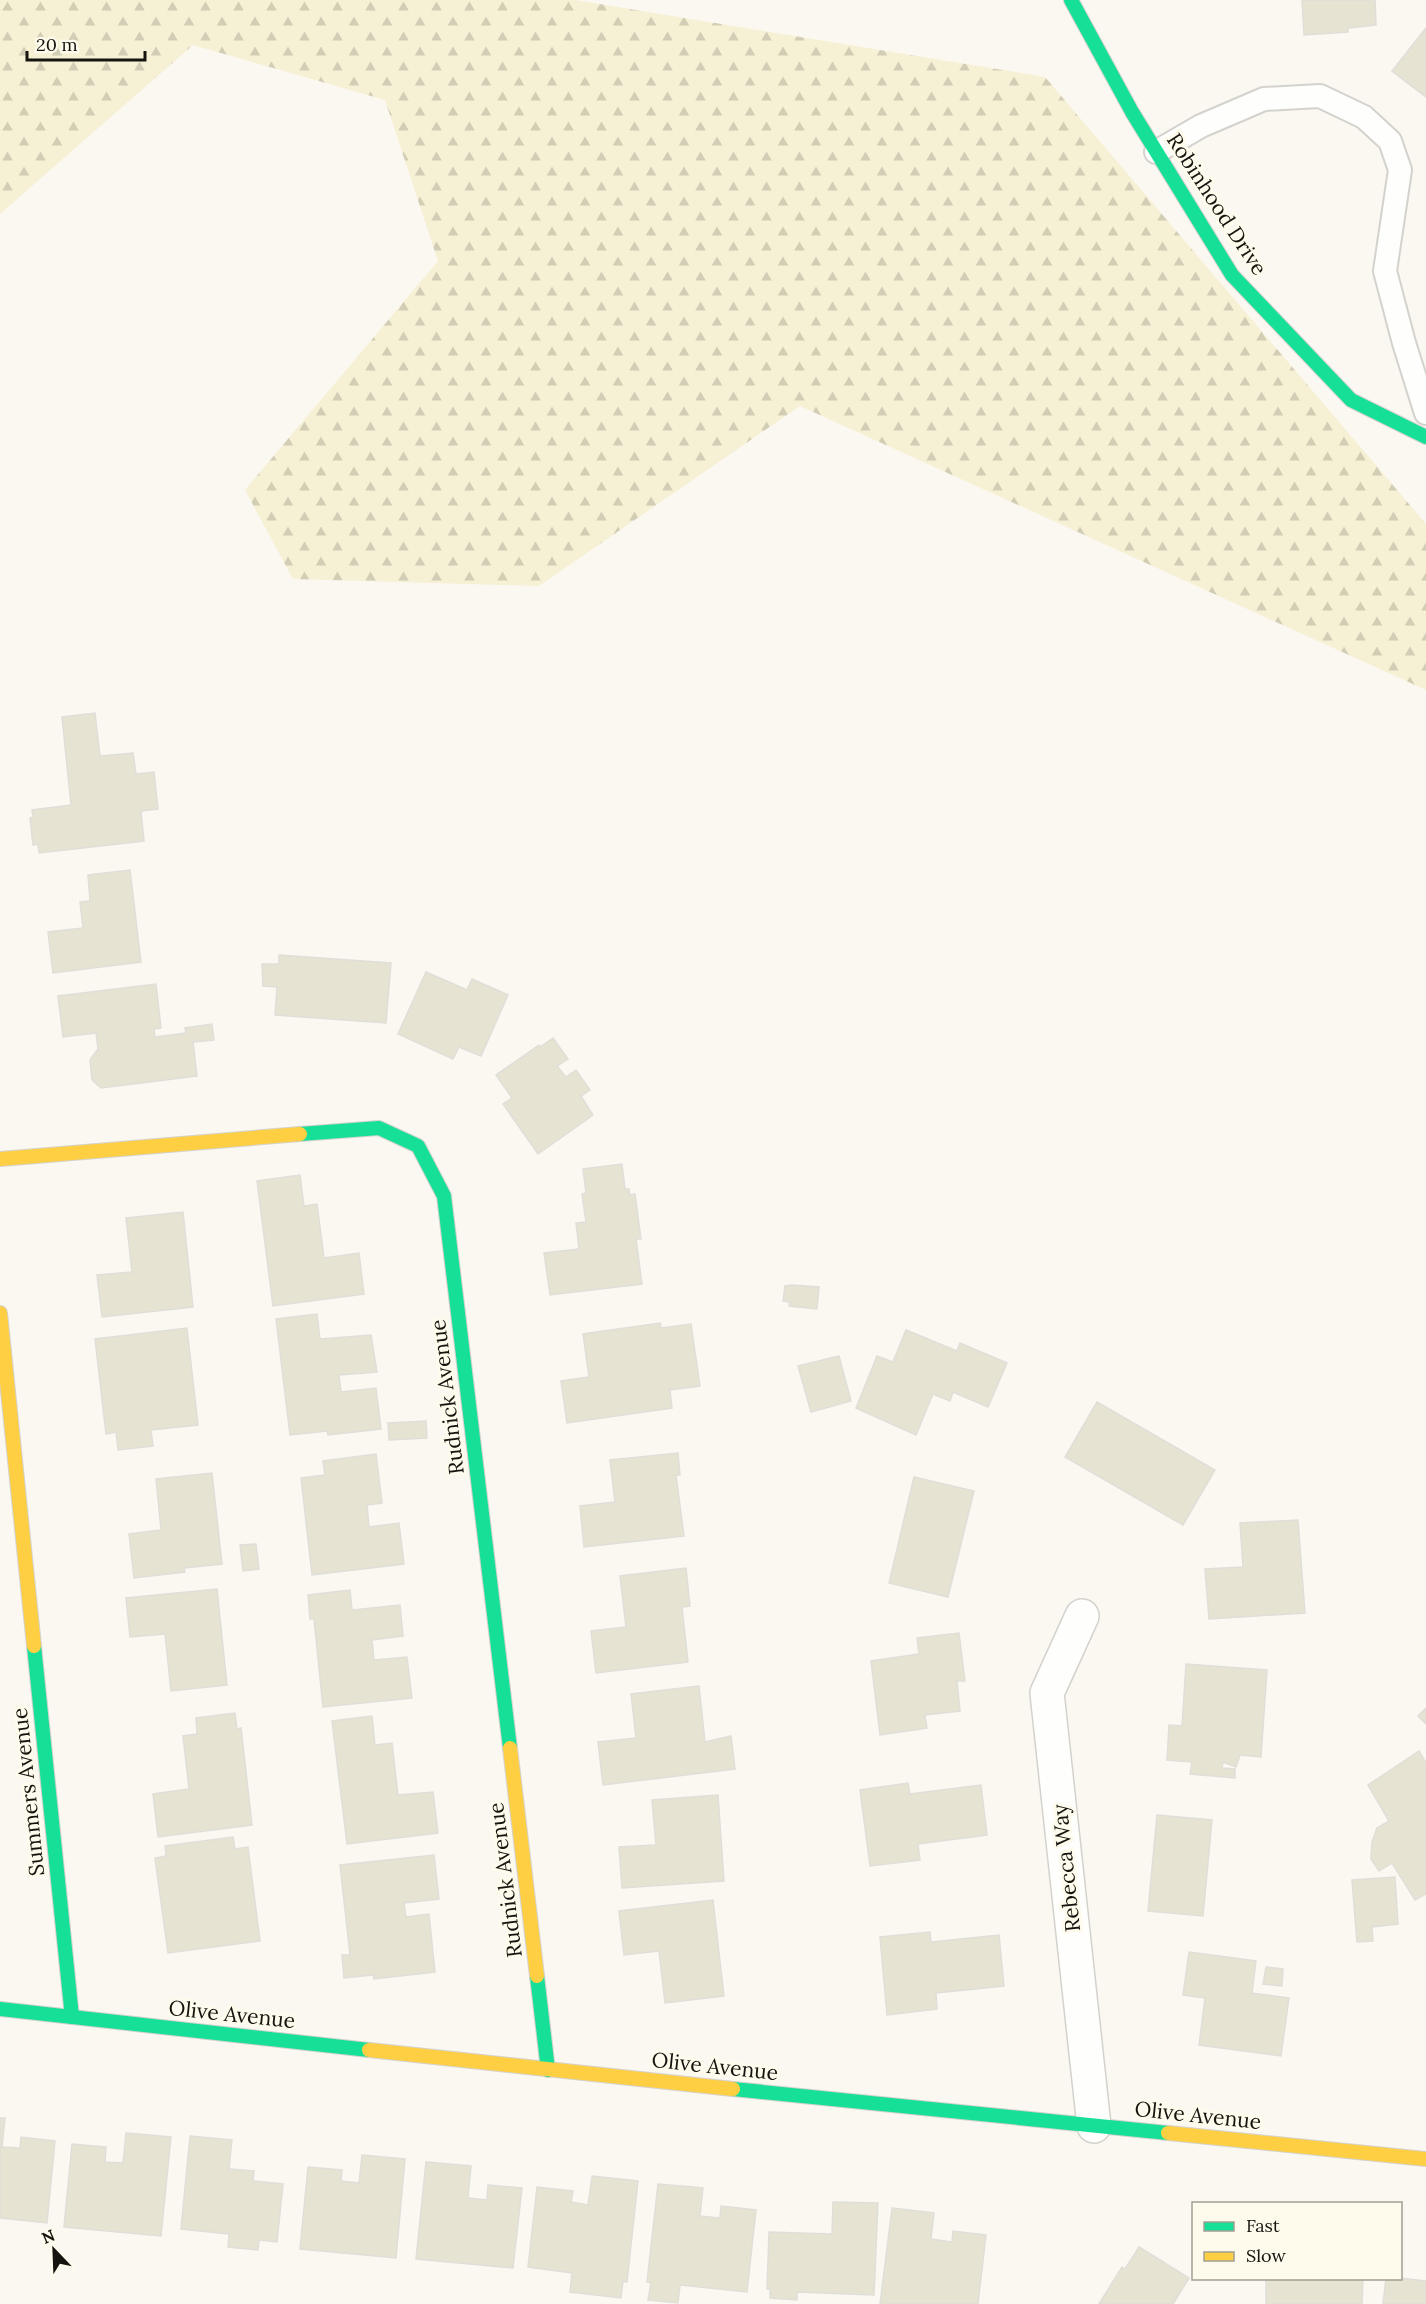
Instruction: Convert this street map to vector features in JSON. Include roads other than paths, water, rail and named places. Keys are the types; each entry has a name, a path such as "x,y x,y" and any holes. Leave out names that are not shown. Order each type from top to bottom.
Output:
{"street":[{"name":"Robinhood Drive","path":"1071,0 1132,112 1232,274 1352,400 1426,437"},
{"name":"Rudnick Avenue","path":"0,1160 379,1128 418,1146 444,1196 548,2070"},
{"name":"Summers Avenue","path":"0,1313 72,2017"},
{"name":"Rebecca Way","path":"1082,1616 1047,1693 1094,2126"},
{"name":"Olive Avenue","path":"0,2009 548,2070 1426,2159"}],"lane":[{"path":"1156,152 1202,126 1264,99 1320,96 1364,117 1390,141 1400,170 1385,271 1426,413"}]}
